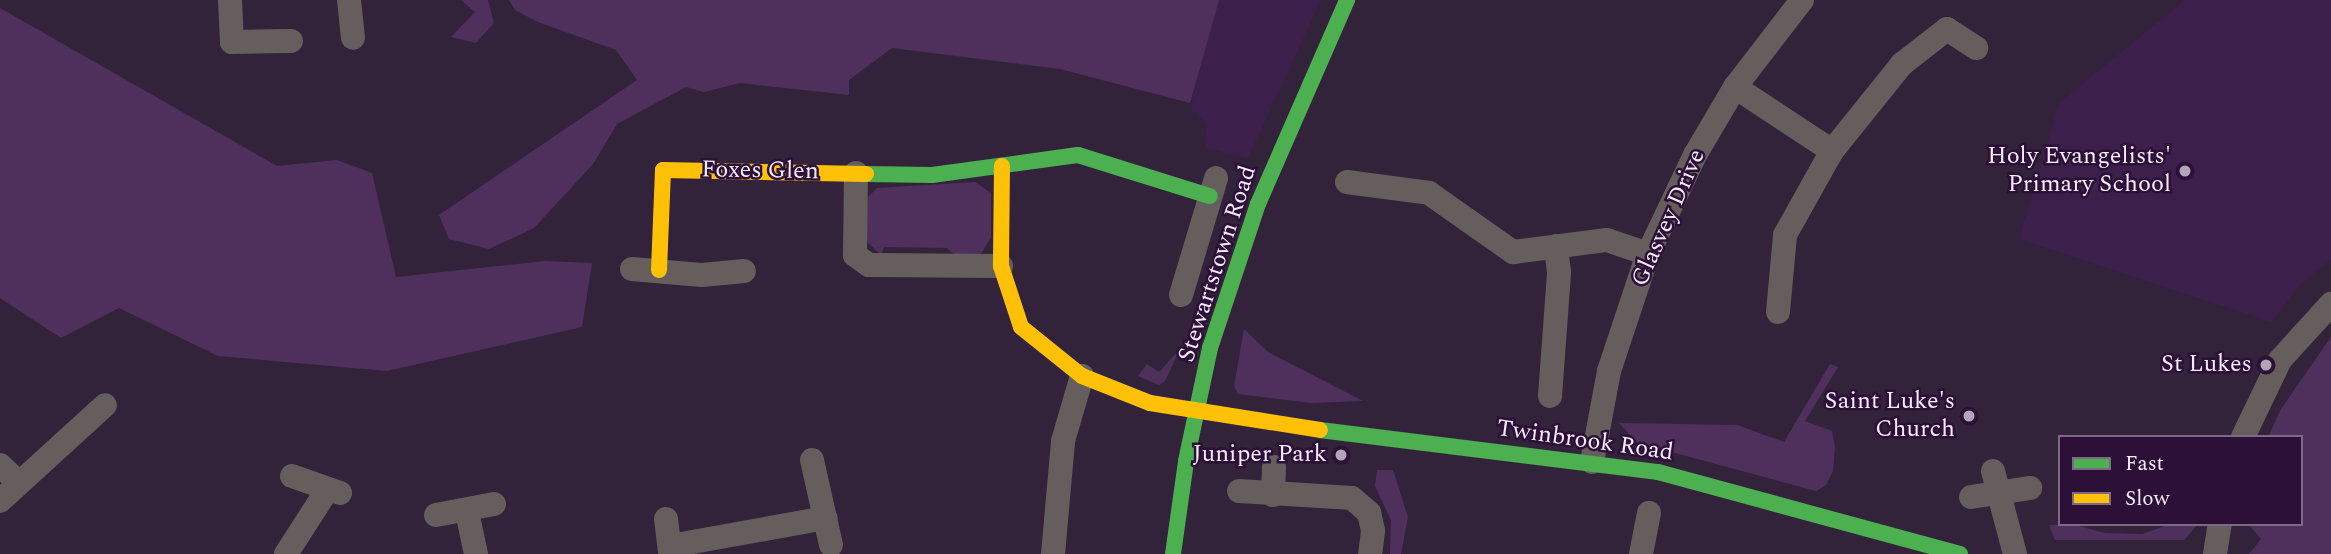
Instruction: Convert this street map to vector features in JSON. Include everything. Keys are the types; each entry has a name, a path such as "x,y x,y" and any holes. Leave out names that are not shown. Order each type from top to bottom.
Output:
{"street":[{"path":"230,0 232,42 291,41"},
{"path":"349,0 353,38"},
{"name":"Stewartstown Road","path":"1173,554 1196,414 1210,348 1258,204 1347,0"},
{"name":"Glasvey Drive","path":"1592,462 1609,371 1648,254 1696,155 1735,87 1802,0"},
{"path":"1778,312 1785,235 1832,151 1902,64 1947,29 1976,48"},
{"path":"1735,87 1832,151"},
{"name":"Foxes Glen","path":"659,270 656,170 932,175 1078,155 1213,187 1181,295"},
{"path":"1002,166 1001,266 1021,327 1082,376 1137,399 1196,414"},
{"path":"856,173 855,255 869,265 1001,266"},
{"path":"1348,182 1429,193 1513,252 1607,240 1648,254"},
{"path":"1550,396 1559,272 1556,246"},
{"path":"632,269 702,275 744,271"},
{"path":"2245,435 2280,360 2331,304"},
{"path":"1054,554 1063,441 1082,376"},
{"path":"0,501 106,400"},
{"name":"Twinbrook Road","path":"1196,414 1658,472 1960,554"},
{"path":"812,460 831,545"},
{"path":"0,465 18,482"},
{"path":"1273,495 1274,467"},
{"path":"286,554 333,493 292,476"},
{"path":"1996,482 2015,554"},
{"path":"1971,497 1996,482 2030,488"},
{"path":"1239,491 1352,498 1369,513 1373,531 1370,554"},
{"path":"436,515 467,512 494,504"},
{"path":"467,512 476,554"},
{"path":"1641,554 1648,513"},
{"path":"666,519 670,550 825,518"},
{"path":"2215,554 2220,526"}],"shaded area":[{"path":"461,0 488,0 494,23 476,43 451,37 475,12"},
{"path":"509,0 1219,0 1190,103 1060,69 892,48 849,80 849,95 740,83 704,92 686,87 617,124 593,164 534,228 489,249 449,239 439,215 637,80 616,50 538,22 515,10"},
{"path":"1219,0 1321,0 1248,158 1205,148 1206,123 1191,109 1197,68"},
{"name":"Holy Evangelists' Primary School","path":"2185,0 2331,0 2331,259 2299,286 2271,322 2019,239 2059,103"},
{"path":"0,8 277,166 337,160 372,173 396,277 544,261 592,263 582,327 387,371 218,356 119,308 61,338 0,298"},
{"path":"975,182 991,193 991,237 981,254 955,255 947,248 884,247 881,255 864,239 868,197 877,188"},
{"path":"1244,329 1268,352 1363,401 1311,403 1238,394 1234,386"},
{"path":"2331,337 2331,554 2249,554 2261,539 2250,526 2303,526 2303,435 2269,435 2281,409"},
{"path":"1180,349 1165,381 1159,385 1138,376 1147,364 1159,372"},
{"path":"1830,364 1838,367 1805,421 1832,431 1835,447 1833,471 1826,485 1816,491 1638,443 1619,423 1737,425 1784,442"},
{"path":"1377,470 1393,470 1408,517 1401,554 1390,554 1391,520 1375,486"},
{"path":"2049,525 2079,526 2104,533 2142,534 2165,526 2196,526 2184,540 2055,540"}],"traffic: fast":[{"path":"1173,554 1186,461 1210,348 1258,204 1347,0"},
{"path":"866,174 932,175 1078,155 1210,196"},
{"path":"1320,430 1658,472 1960,554"}],"traffic: slow":[{"path":"1002,166 1001,266 1021,327 1082,376 1150,403 1320,430"},
{"path":"659,270 663,170 866,174"}],"place":[{"name":"Holy Evangelists' Primary School","path":"2185,171"},
{"name":"St Lukes","path":"2266,365"},
{"name":"Saint Luke's Church","path":"1969,416"},
{"name":"Juniper Park","path":"1341,455"}]}
